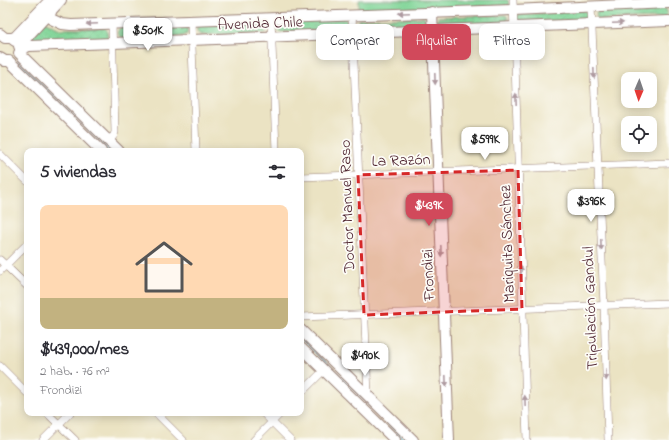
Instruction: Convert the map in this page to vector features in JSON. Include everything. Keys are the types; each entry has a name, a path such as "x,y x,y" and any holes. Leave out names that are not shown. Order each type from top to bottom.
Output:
{"main road":[{"path":"4,38 15,38 50,0"},
{"path":"3,62 16,59 19,49 62,0"},
{"name":"Avenida Chile","path":"51,12 51,19 62,24 71,25 432,12 513,5 591,6 669,3"},
{"name":"Frondizi","path":"432,12 433,24"},
{"name":"Avenida Chile","path":"545,26 669,21"},
{"name":"Avenida Chile","path":"19,49 29,46 316,34"},
{"path":"4,38 14,40 19,49 116,148"},
{"name":"Frondizi","path":"434,60 448,440"},
{"path":"3,62 97,148"},
{"path":"304,333 413,440"},
{"path":"304,351 395,440"}],"street":[{"name":"Mariquita Sánchez","path":"513,5 514,24"},
{"name":"Tripulación Gandul","path":"591,6 604,306 608,440"},
{"name":"Doctor Manuel Raso","path":"352,15 352,24"},
{"path":"271,18 276,148"},
{"path":"191,21 196,148"},
{"path":"106,138 112,138 115,132 112,24"},
{"name":"Doctor Manuel Raso","path":"353,60 368,395"},
{"name":"Mariquita Sánchez","path":"515,60 527,440"},
{"path":"0,154 24,178"},
{"name":"La Razón","path":"304,177 518,170 669,163"},
{"path":"0,271 24,247"},
{"path":"0,260 24,283"},
{"path":"304,317 669,303"},
{"path":"0,366 24,390"},
{"path":"304,390 324,370"},
{"path":"51,416 75,440"},
{"path":"43,440 67,416"},
{"path":"159,416 183,440"},
{"path":"266,416 290,440"},
{"path":"254,440 278,416"}],"highlighted area":[{"path":"518,170 522,309 364,315 358,175"}],"green space":[{"path":"359,0 508,0 509,5 359,11"},
{"path":"662,7 666,9 667,12 667,15 663,18 599,20 596,14 598,10"},
{"path":"585,10 588,13 587,19 520,23 517,19 517,15"},
{"path":"506,15 508,18 507,23 471,25 438,24 438,17"},
{"path":"424,17 427,21 426,24 402,24 402,28 394,28 394,24 357,24 359,19"},
{"path":"344,18 348,23 316,24 316,31 281,32 277,30 276,27 280,21"},
{"path":"44,21 60,29 105,28 107,30 108,37 105,39 28,42"},
{"path":"266,23 268,28 265,33 200,35 197,31 198,25"},
{"path":"186,26 187,34 183,36 121,38 117,33 120,27"}],"waterway":[{"path":"18,61 107,148"},
{"path":"304,341 405,440"}]}
